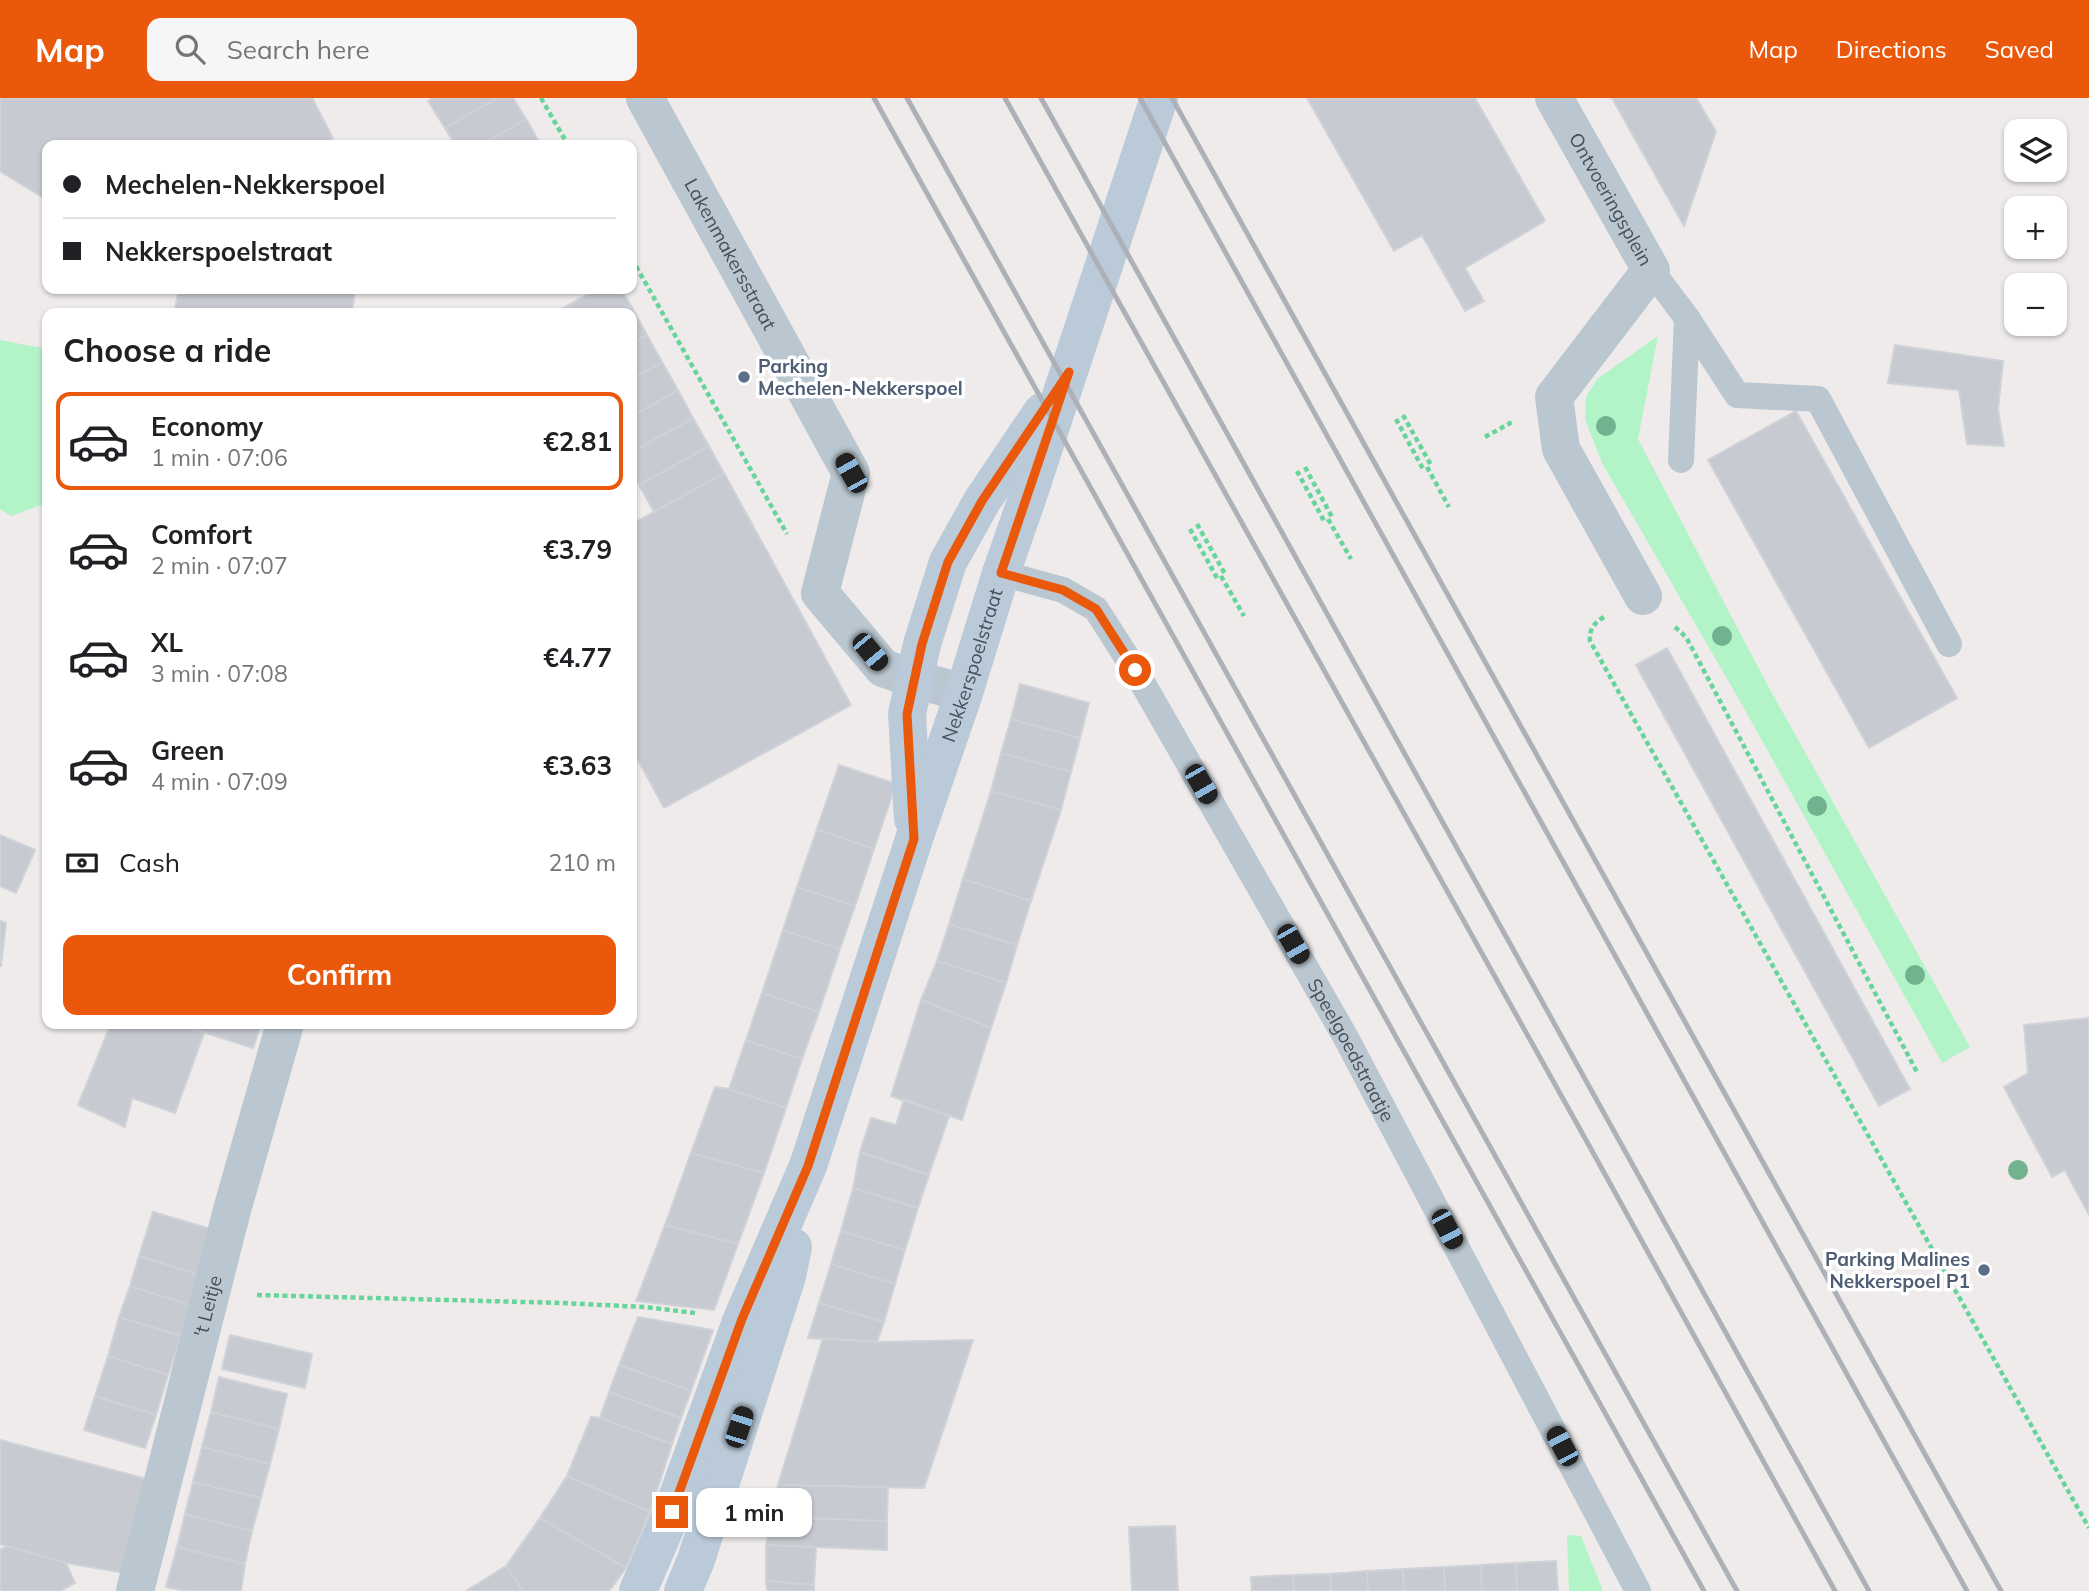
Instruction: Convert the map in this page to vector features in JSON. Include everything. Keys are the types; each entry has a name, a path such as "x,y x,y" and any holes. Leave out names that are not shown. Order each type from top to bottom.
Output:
{"main road":[{"name":"Nekkerspoelstraat","path":"638,1591 672,1512 742,1319 808,1166 1159,98"},
{"name":"Nekkerspoelstraat","path":"914,839 907,714 922,644 948,562 982,501 1069,372"},
{"name":"Nekkerspoelstraat","path":"683,1591 696,1560 787,1276 808,1166"}],"street":[{"name":"Lakenmakersstraat","path":"645,98 851,473 820,593"},
{"name":"Ontvoeringsplein","path":"1554,98 1651,270 1554,397 1561,449 1643,596"},
{"path":"820,593 883,668 914,680 964,693"},
{"name":"'t Leitje","path":"135,1591 211,1293 284,1029"}],"lane":[{"path":"1651,270 1687,318 1737,395 1818,399 1949,644"},
{"path":"1681,460 1687,318"},
{"name":"Speelgoedstraatje","path":"1001,573 1063,590 1096,609 1135,670 1345,1036 1638,1591"}],"path":[{"path":"541,98 565,140"},
{"path":"637,268 820,593"},
{"path":"1403,415 1449,507"},
{"path":"1396,419 1427,467"},
{"path":"1305,467 1328,519"},
{"path":"1297,471 1351,559"},
{"path":"1198,524 1221,576"},
{"path":"1189,529 1244,616"},
{"path":"1643,596 1686,637 1917,1072"},
{"path":"1600,620 1589,633 1590,640 2089,1528"},
{"path":"211,1293 645,1307 742,1319"}],"green space":[{"path":"1658,336 1638,439 1768,686 1970,1047 1942,1063 1741,703 1602,463 1585,419 1586,397 1597,379"},
{"path":"0,340 42,348 42,505 11,516 0,509"},
{"path":"1567,1535 1581,1536 1603,1591 1569,1591"}],"building":[{"path":"0,98 312,98 333,138 42,140 42,197 0,171"},
{"path":"433,98 497,98 445,128 428,101"},
{"path":"497,98 513,98 526,119 490,140 452,140 445,128"},
{"path":"1307,98 1475,98 1545,221 1465,268 1484,301 1465,311 1422,235 1394,251"},
{"path":"1612,98 1696,98 1716,131 1684,226"},
{"path":"526,119 538,140 490,140"},
{"path":"178,294 354,294 353,308 175,308"},
{"path":"589,294 624,294 631,306 628,308 563,308"},
{"path":"637,317 647,335 637,340"},
{"path":"647,335 662,362 637,376 637,340"},
{"path":"1895,345 2003,361 1998,410 2004,446 1967,444 1959,390 1888,383"},
{"path":"662,362 678,390 637,413 637,376"},
{"path":"678,390 693,418 637,449 637,413"},
{"path":"1796,411 1957,698 1869,748 1708,460"},
{"path":"693,418 709,446 639,485 637,449"},
{"path":"709,446 724,473 654,512 639,485"},
{"path":"724,473 851,705 664,808 637,758 637,521"},
{"path":"1667,648 1910,1089 1879,1106 1636,665"},
{"path":"1020,684 1089,703 1080,738 1011,719"},
{"path":"1011,719 1080,738 1071,772 1001,753"},
{"path":"1001,753 1071,772 1061,810 991,791"},
{"path":"839,765 896,784 874,849 817,829"},
{"path":"991,791 1061,810 1031,901 963,879"},
{"path":"817,829 874,849 855,906 797,887"},
{"path":"0,835 35,850 16,893 0,886"},
{"path":"963,879 1031,901 1017,945 949,924"},
{"path":"797,887 855,906 840,949 783,930"},
{"path":"0,921 6,923 1,966 0,966"},
{"path":"949,924 1017,945 1006,983 937,961"},
{"path":"783,930 840,949 819,1012 762,993"},
{"path":"937,961 1006,983 991,1028 921,1000"},
{"path":"762,993 819,1012 802,1059 746,1040"},
{"path":"921,1000 991,1028 962,1120 891,1096"},
{"path":"2089,1018 2089,1215 2065,1170 2052,1177 2004,1087 2028,1073 2024,1025"},
{"path":"109,1029 192,1029 204,1033 175,1113 132,1098 125,1127 78,1105"},
{"path":"194,1029 259,1029 253,1048"},
{"path":"746,1040 802,1059 786,1108 729,1089"},
{"path":"715,1087 786,1108 764,1173 691,1153"},
{"path":"904,1099 949,1116 929,1175 860,1152 871,1118 896,1125"},
{"path":"860,1152 929,1175 918,1208 853,1188"},
{"path":"691,1153 764,1173 738,1244 665,1225"},
{"path":"853,1188 918,1208 905,1250 841,1231"},
{"path":"153,1212 214,1230 200,1275 139,1256"},
{"path":"665,1225 738,1244 714,1310 636,1301"},
{"path":"841,1231 905,1250 895,1284 831,1264"},
{"path":"139,1256 200,1275 190,1305 130,1286"},
{"path":"831,1264 895,1284 884,1322 819,1303"},
{"path":"130,1286 190,1305 181,1336 119,1317"},
{"path":"819,1303 884,1322 877,1342 808,1338"},
{"path":"119,1317 181,1336 168,1375 108,1356"},
{"path":"638,1317 713,1330 691,1391 619,1365"},
{"path":"230,1335 312,1354 305,1388 222,1369"},
{"path":"823,1338 877,1342 973,1340 924,1488 778,1485"},
{"path":"108,1356 168,1375 156,1415 95,1396"},
{"path":"619,1365 691,1391 681,1418 609,1392"},
{"path":"219,1377 287,1394 279,1429 211,1412"},
{"path":"609,1392 681,1418 672,1444 600,1418"},
{"path":"95,1396 156,1415 145,1448 84,1430"},
{"path":"211,1412 279,1429 270,1464 202,1447"},
{"path":"591,1417 672,1444 650,1512 567,1476"},
{"path":"0,1440 154,1481 132,1574 66,1563 0,1544"},
{"path":"202,1447 270,1464 261,1498 193,1482"},
{"path":"567,1476 650,1512 626,1568 540,1518"},
{"path":"193,1482 261,1498 252,1531 185,1514"},
{"path":"778,1485 888,1487 887,1521 771,1517"},
{"path":"185,1514 252,1531 245,1564 177,1547"},
{"path":"771,1517 887,1521 887,1550 766,1545"},
{"path":"540,1518 626,1568 609,1591 523,1591 506,1566"},
{"path":"1175,1526 1178,1591 1132,1591 1129,1527"},
{"path":"766,1545 816,1547 814,1585 766,1581"},
{"path":"7,1546 66,1563 75,1583 60,1591 0,1591 0,1550"},
{"path":"177,1547 245,1564 241,1591 187,1591 166,1587"},
{"path":"1556,1561 1558,1591 1517,1591 1516,1563"},
{"path":"1516,1563 1517,1591 1482,1591 1481,1565"},
{"path":"1481,1565 1482,1591 1445,1591 1444,1567"},
{"path":"506,1566 523,1591 466,1591"},
{"path":"1444,1567 1445,1591 1404,1591 1403,1569"},
{"path":"1403,1569 1404,1591 1368,1591 1367,1571"},
{"path":"1367,1571 1368,1591 1331,1591 1330,1574"},
{"path":"1330,1574 1331,1591 1294,1591 1293,1575"},
{"path":"1293,1575 1294,1591 1252,1591 1251,1577"},
{"path":"766,1581 814,1585 814,1591 767,1591"}],"railway":[{"path":"874,98 1704,1591"},
{"path":"907,98 1737,1591"},
{"path":"1005,98 1835,1591"},
{"path":"1041,98 1869,1591"},
{"path":"1140,98 1967,1591"},
{"path":"1172,98 2001,1591"}],"place":[{"name":"Parking Mechelen-Nekkerspoel","path":"744,377"},
{"name":"Parking Malines Nekkerspoel P1","path":"1984,1270"}],"route":[{"path":"672,1512 742,1319 808,1166 914,839 907,714 922,644 948,562 982,501 1069,372 1001,573 1063,590 1096,609 1135,670"}]}
